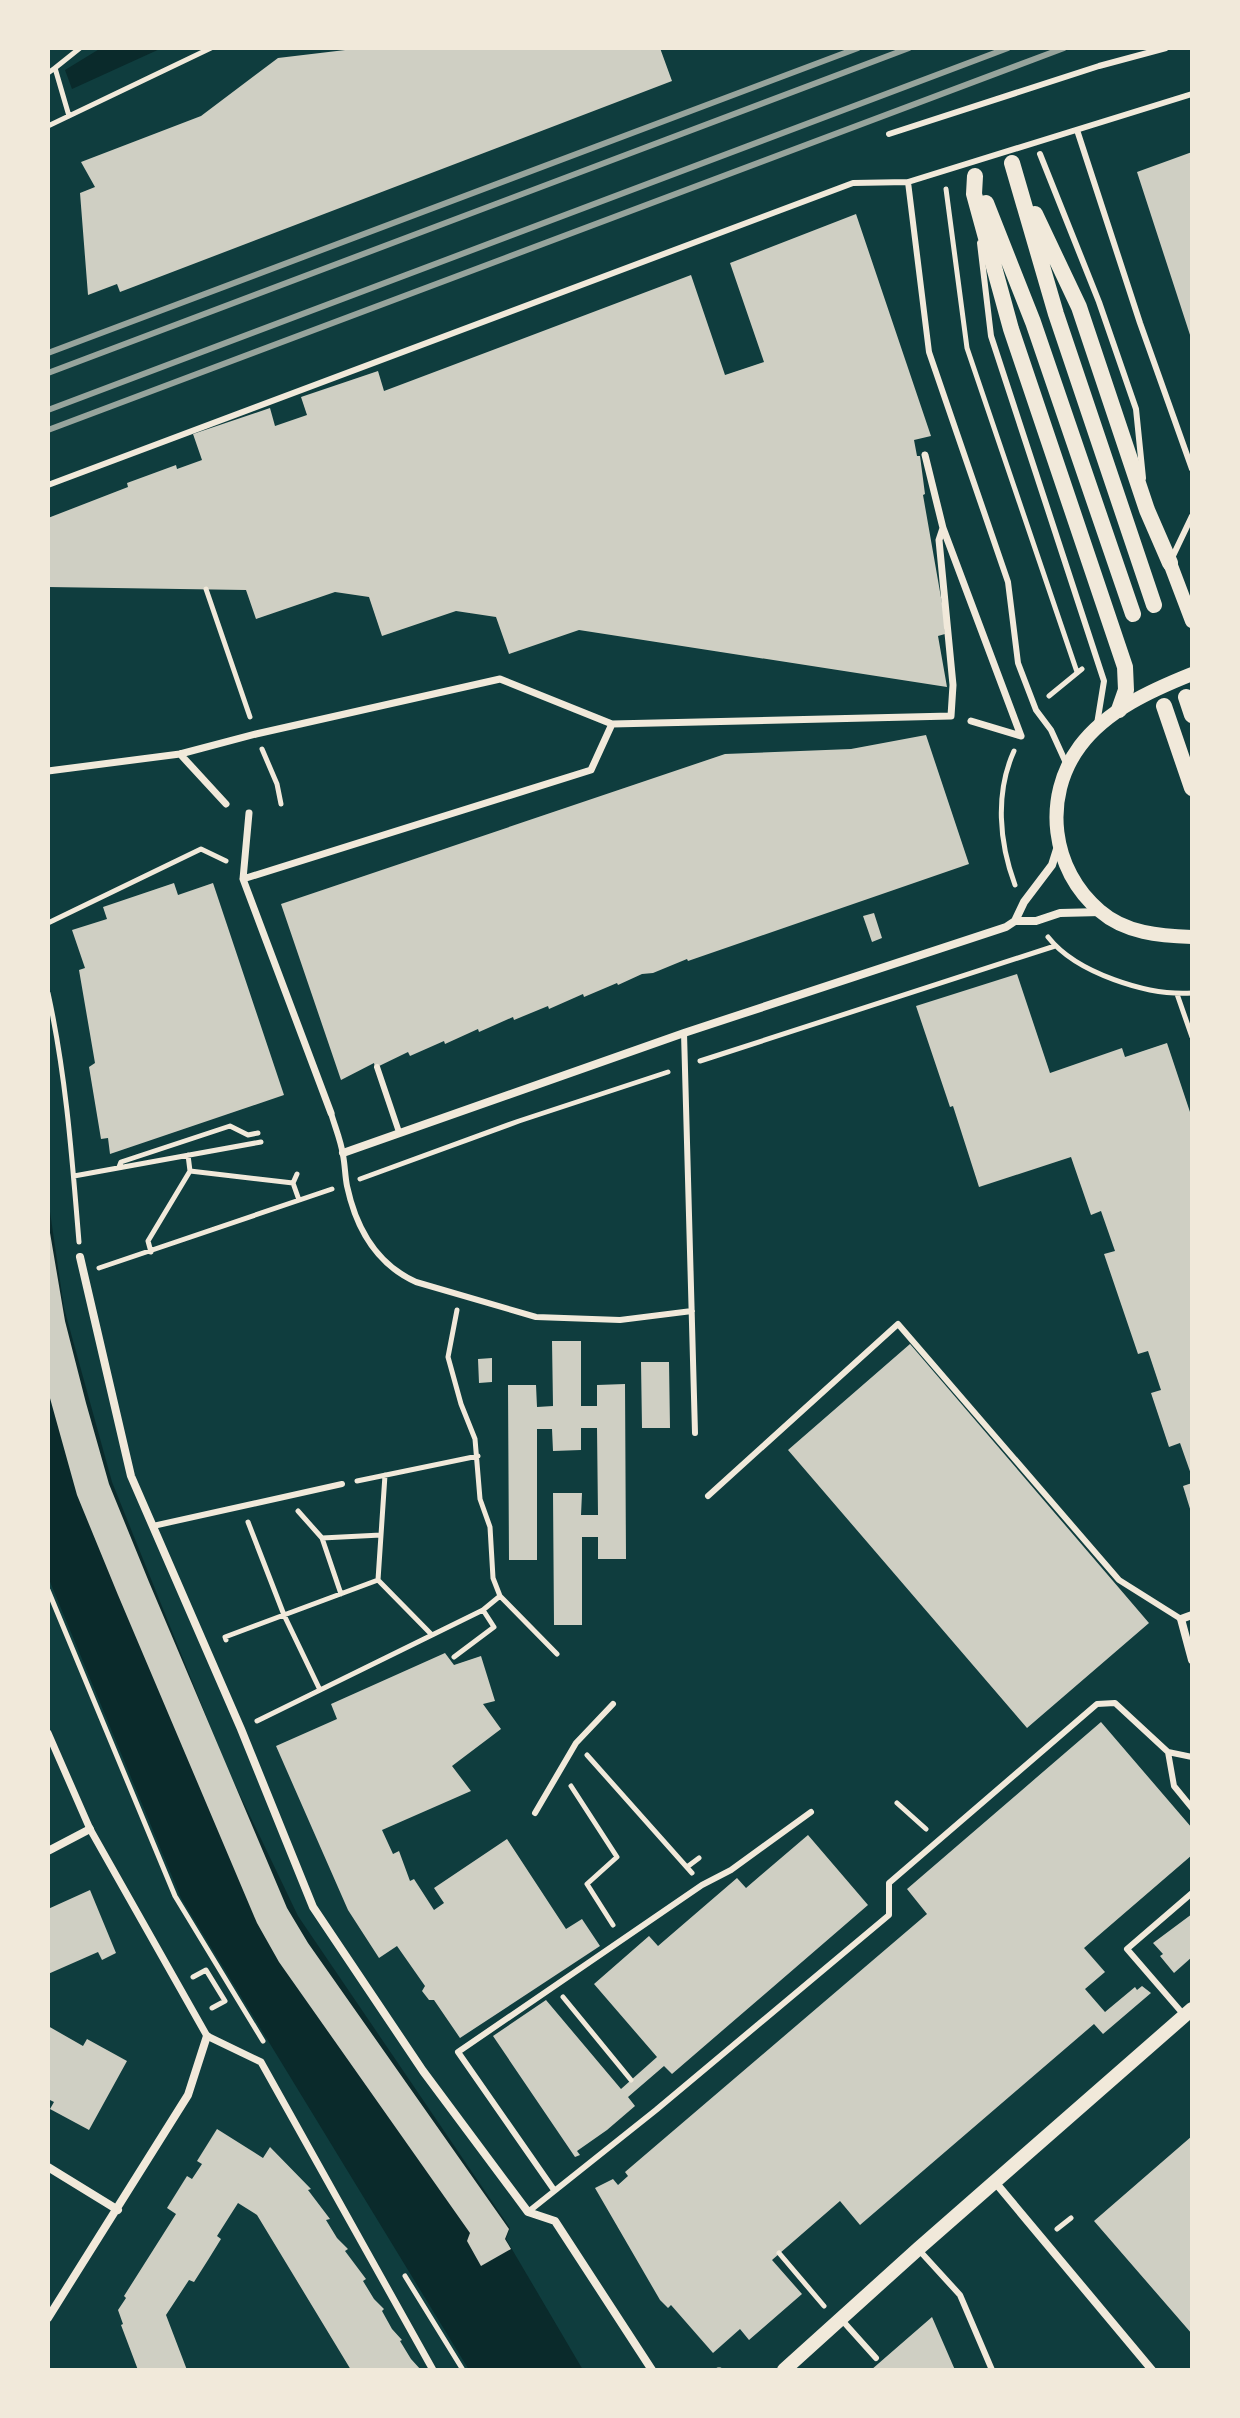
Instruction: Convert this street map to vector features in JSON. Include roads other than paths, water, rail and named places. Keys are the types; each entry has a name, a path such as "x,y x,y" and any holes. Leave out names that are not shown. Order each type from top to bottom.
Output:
{"main road":[{"path":"1154,605 1056,314 1012,163 1079,307 1147,510 1170,563"},
{"path":"1119,710 1126,690 1125,667 1011,329 974,194 975,176 1033,322 1133,614"},
{"path":"1186,697 1192,715"},
{"path":"1164,706 1192,788"}],"street":[{"path":"925,455 943,528 1021,736 971,721"},
{"path":"48,771 180,754 500,679 612,724 951,716 953,685 939,540 943,528"},
{"path":"1170,563 1192,621"},
{"path":"1015,921 1024,902 1052,865 1058,846 1057,805 1067,768 1079,747 1096,728 1119,710 1192,674"},
{"path":"243,879 591,770 612,724"},
{"path":"180,754 226,804"},
{"path":"249,813 243,879 331,1113"},
{"path":"1058,846 1068,872 1082,893 1101,912 1139,932 1191,938"},
{"path":"343,1153 684,1033 986,935 1015,921 1036,921 1060,913 1101,912"},
{"path":"80,1257 131,1476 241,1729 313,1907 423,2071 528,2212 555,2221 652,2370"},
{"path":"1192,1615 1181,1619 1192,1660"},
{"path":"48,1733 90,1829 207,2036 261,2062 433,2370"},
{"path":"48,1851 90,1829"},
{"path":"784,2370 1188,2013"},
{"path":"48,2318 188,2095 207,2036"},
{"path":"48,2167 118,2210"},
{"path":"995,2182 1152,2370"}],"lane":[{"path":"889,134 1099,66 1166,48"},
{"path":"48,485 853,183 908,182 1192,94"},
{"path":"1077,130 1192,469"},
{"path":"1040,154 1099,302 1136,409 1147,510"},
{"path":"908,182 929,352 1008,582 1018,663 1036,710 1062,750 1067,768"},
{"path":"974,194 991,336 1104,681 1096,728"},
{"path":"1170,563 1192,516"},
{"path":"684,1033 695,1433"},
{"path":"377,1067 399,1132"},
{"path":"331,1113 343,1153 346,1185 356,1216 381,1260 399,1274 416,1282 536,1317 620,1320 692,1311"},
{"path":"708,1496 898,1324 1119,1580 1181,1619"},
{"path":"153,1526 342,1484"},
{"path":"528,2212 656,2110 889,1915 889,1883 1097,1704 1115,1703 1168,1752 1192,1757"},
{"path":"535,1813 576,1743 613,1704"},
{"path":"1168,1752 1174,1786 1192,1808"},
{"path":"554,2190 458,2052 702,1885 731,1870 811,1812"},
{"path":"1188,2013 1127,1949 1192,1893"},
{"path":"918,2249 960,2295 992,2370"},
{"path":"839,2320 876,2358"}],"water":[{"path":"101,48 162,48 72,89 65,70"},
{"path":"48,1198 64,1308 112,1482 227,1768 298,1916 510,2228 506,2239 583,2370 469,2370 181,1898 48,1577"}],"railway":[{"path":"48,353 858,48"},
{"path":"48,373 909,48"},
{"path":"48,410 1008,48"},
{"path":"48,430 1064,48"}]}
